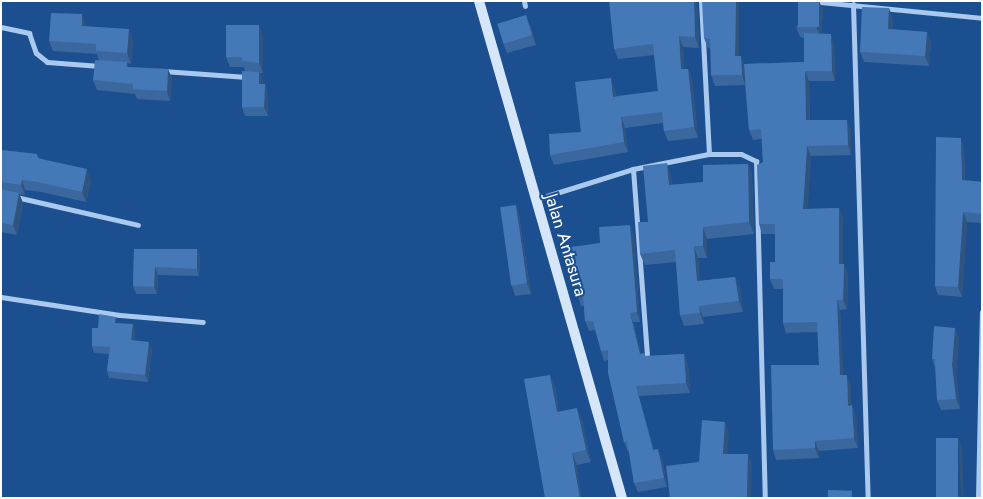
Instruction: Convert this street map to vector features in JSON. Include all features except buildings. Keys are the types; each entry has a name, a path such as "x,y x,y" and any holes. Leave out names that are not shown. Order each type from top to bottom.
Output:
{"main road":[{"name":"Jalan Antasura","path":"479,1 622,498"}],"street":[{"path":"701,1 709,154"},
{"path":"810,1 982,18"},
{"path":"853,4 868,498"},
{"path":"1,26 29,33 36,53 47,62 107,66"},
{"path":"156,70 252,77"},
{"path":"536,200 633,169 709,154 741,154 756,160 765,498"},
{"path":"633,169 647,354"},
{"path":"11,196 138,225"},
{"path":"1,296 120,315 203,322"},
{"path":"978,498 982,312"}]}
